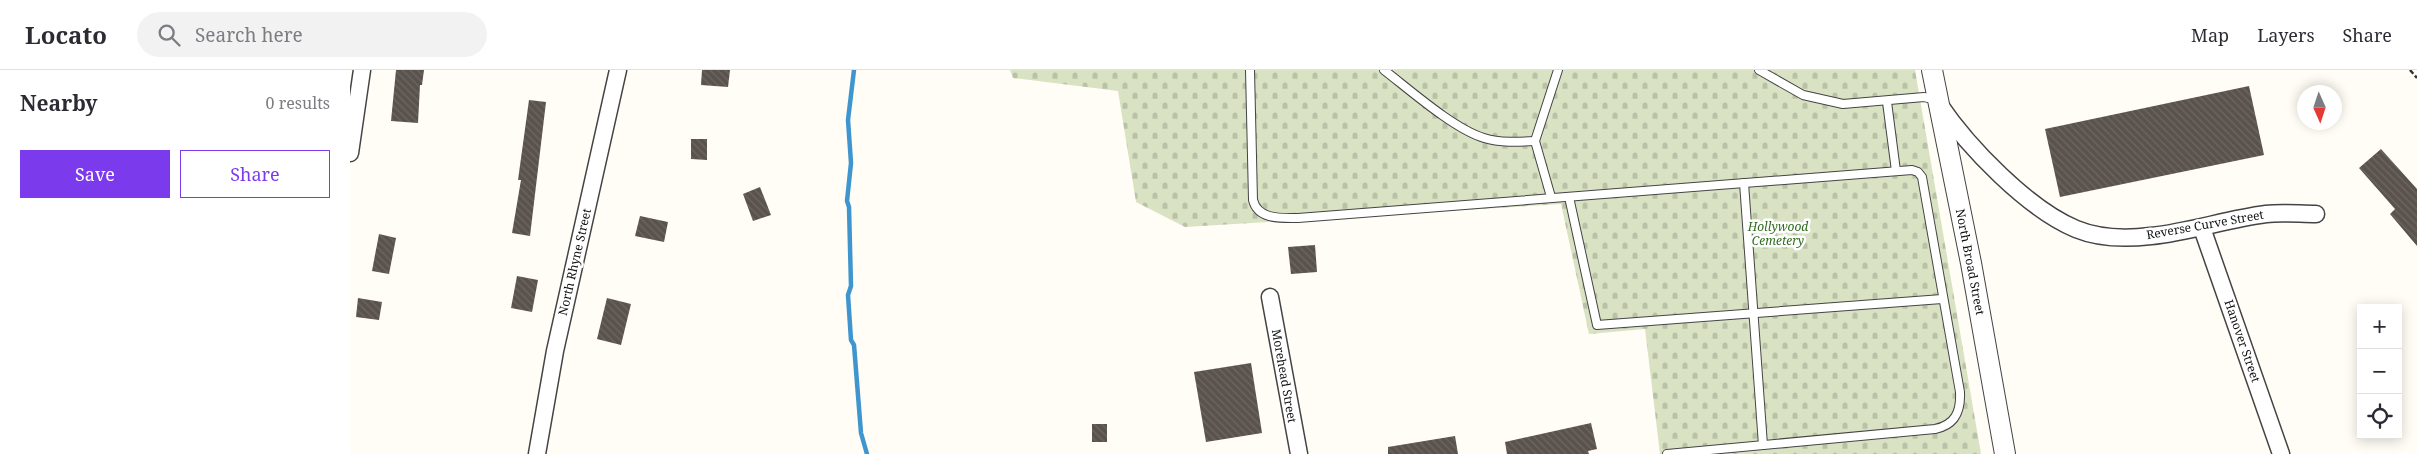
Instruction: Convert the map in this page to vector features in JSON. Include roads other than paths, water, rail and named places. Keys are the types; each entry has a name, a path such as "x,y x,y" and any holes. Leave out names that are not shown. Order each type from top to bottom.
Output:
{"street":[{"path":"350,153 362,70"},
{"name":"North Rhyne Street","path":"537,454 555,351 618,70"},
{"name":"North Broad Street","path":"1932,70 1971,262 2005,454"},
{"name":"Reverse Curve Street","path":"1937,100 1982,157 2036,205 2063,223 2078,230 2101,236 2125,238 2202,228 2268,214 2316,214"},
{"name":"Hanover Street","path":"2202,228 2281,454"},
{"name":"Morehead Street","path":"1270,297 1299,454"}],"lane":[{"path":"1250,70 1253,200 1254,205 1273,218 1298,218 1896,171 1912,170 1918,172 1922,177 1942,299 1960,392 1960,407 1954,421 1945,427 1935,429 1667,454"},
{"path":"1384,70 1432,108 1482,138 1508,142 1535,141"},
{"path":"1551,197 1535,141 1558,70"},
{"path":"1759,70 1790,90 1818,100 1854,105 1924,97 1937,100"},
{"path":"1887,102 1896,171"},
{"path":"1744,183 1763,445"},
{"path":"1569,197 1597,325 1942,299"}],"waterway":[{"path":"854,70 848,120 851,163 847,201 849,207 851,286 848,295 861,433 867,454"}],"park label":[{"name":"Hollywood Cemetery","path":"1778,234"}]}
